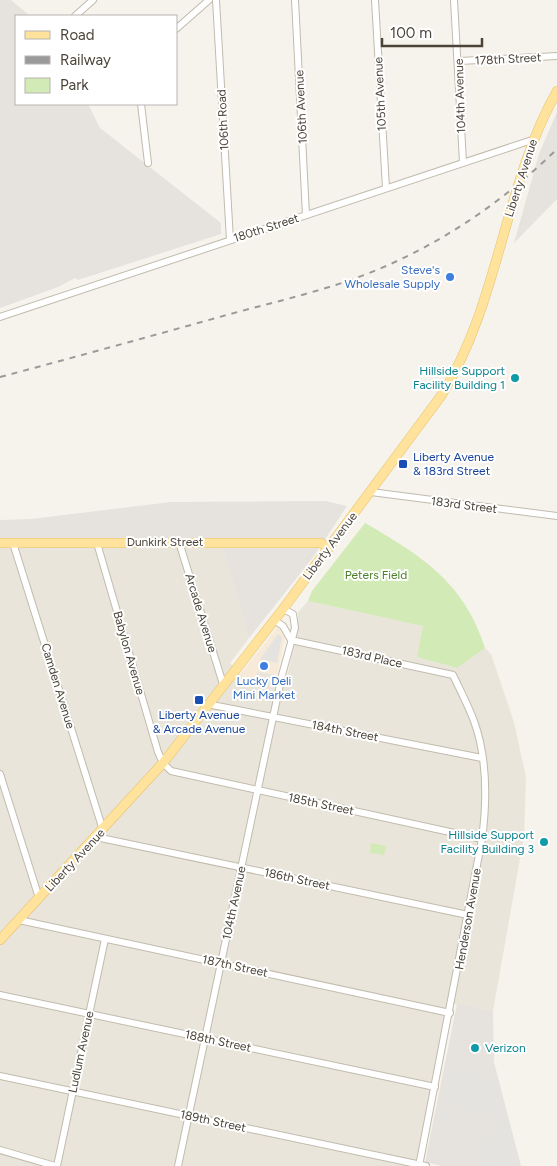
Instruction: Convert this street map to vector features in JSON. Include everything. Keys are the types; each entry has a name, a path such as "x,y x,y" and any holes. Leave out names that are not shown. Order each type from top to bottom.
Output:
{"main road":[{"name":"Liberty Avenue","path":"0,940 163,763 207,704 283,609 438,400 465,353 480,313 532,140 557,91"},
{"name":"Dunkirk Street","path":"0,543 321,543 329,548"}],"street":[{"path":"76,15 93,0"},
{"path":"178,27 208,0"},
{"name":"106th Road","path":"216,0 230,240"},
{"name":"106th Avenue","path":"295,0 306,215"},
{"name":"105th Avenue","path":"374,0 386,188"},
{"name":"104th Avenue","path":"454,0 459,61 463,162"},
{"name":"178th Street","path":"459,61 557,56"},
{"path":"142,105 148,163"},
{"name":"180th Street","path":"0,317 532,140"},
{"name":"183rd Street","path":"371,492 557,516"},
{"name":"Arcade Avenue","path":"179,542 223,684"},
{"name":"Camden Avenue","path":"13,543 99,833"},
{"name":"Babylon Avenue","path":"97,543 163,763"},
{"name":"104th Avenue","path":"178,1166 295,619 293,614 283,609"},
{"path":"274,620 283,626 291,640"},
{"name":"183rd Place","path":"291,640 453,675"},
{"name":"Henderson Avenue","path":"421,1166 482,839 486,797 482,758 474,721 453,675"},
{"name":"184th Street","path":"207,704 482,758"},
{"name":"185th Street","path":"163,763 171,771 482,839"},
{"path":"0,774 39,898"},
{"name":"186th Street","path":"99,833 241,867 468,915"},
{"name":"187th Street","path":"19,920 450,1013"},
{"name":"Ludlum Avenue","path":"56,1166 105,938"},
{"name":"188th Street","path":"0,995 435,1087"},
{"name":"189th Street","path":"0,1076 421,1166"},
{"path":"0,1150 56,1166"}],"shaded area":[{"path":"0,0 11,0 29,15 15,15 15,105 88,105 100,128 221,223 221,234 78,280 75,278 58,287 0,308"},
{"path":"557,112 557,199 514,243 539,154"},
{"path":"325,501 347,506 314,556 249,638 223,548 0,550 0,520 31,519 171,502"},
{"path":"223,548 249,638 230,663 243,678 254,681 257,671 287,677 298,628 298,612 308,601 424,626 417,657 457,668 485,648 491,654 514,722 526,777 524,836 493,1011 449,1003 415,1166 0,1166 0,550"},
{"path":"278,627 285,637 277,675 257,671 254,681 243,678 240,674"},
{"path":"278,634 282,637 277,663 260,659"},
{"path":"457,1004 493,1011 494,1062 521,1166 442,1166 425,1162"},
{"path":"449,1069 496,1078 520,1166 483,1166 485,1160 480,1159 489,1116 457,1110 458,1104 452,1103 450,1108 448,1108 437,1158 431,1157"}],"green space":[{"name":"Peters Field","path":"365,523 405,547 438,573 453,588 476,625 485,648 457,668 417,657 423,626 308,601 312,591"},
{"path":"371,843 386,846 384,855 370,853"}],"railway":[{"path":"0,377 302,295 345,282 386,266 433,243 477,215 518,184 557,149"}],"place":[{"name":"Steve's Wholesale Supply","path":"450,277"},
{"name":"Hillside Support Facility Building 1","path":"515,378"},
{"name":"Liberty Avenue & 183rd Street","path":"403,464"},
{"name":"Lucky Deli Mini Market","path":"264,666"},
{"name":"Liberty Avenue & Arcade Avenue","path":"199,700"},
{"name":"Hillside Support Facility Building 3","path":"544,842"},
{"name":"Verizon","path":"475,1048"}]}
